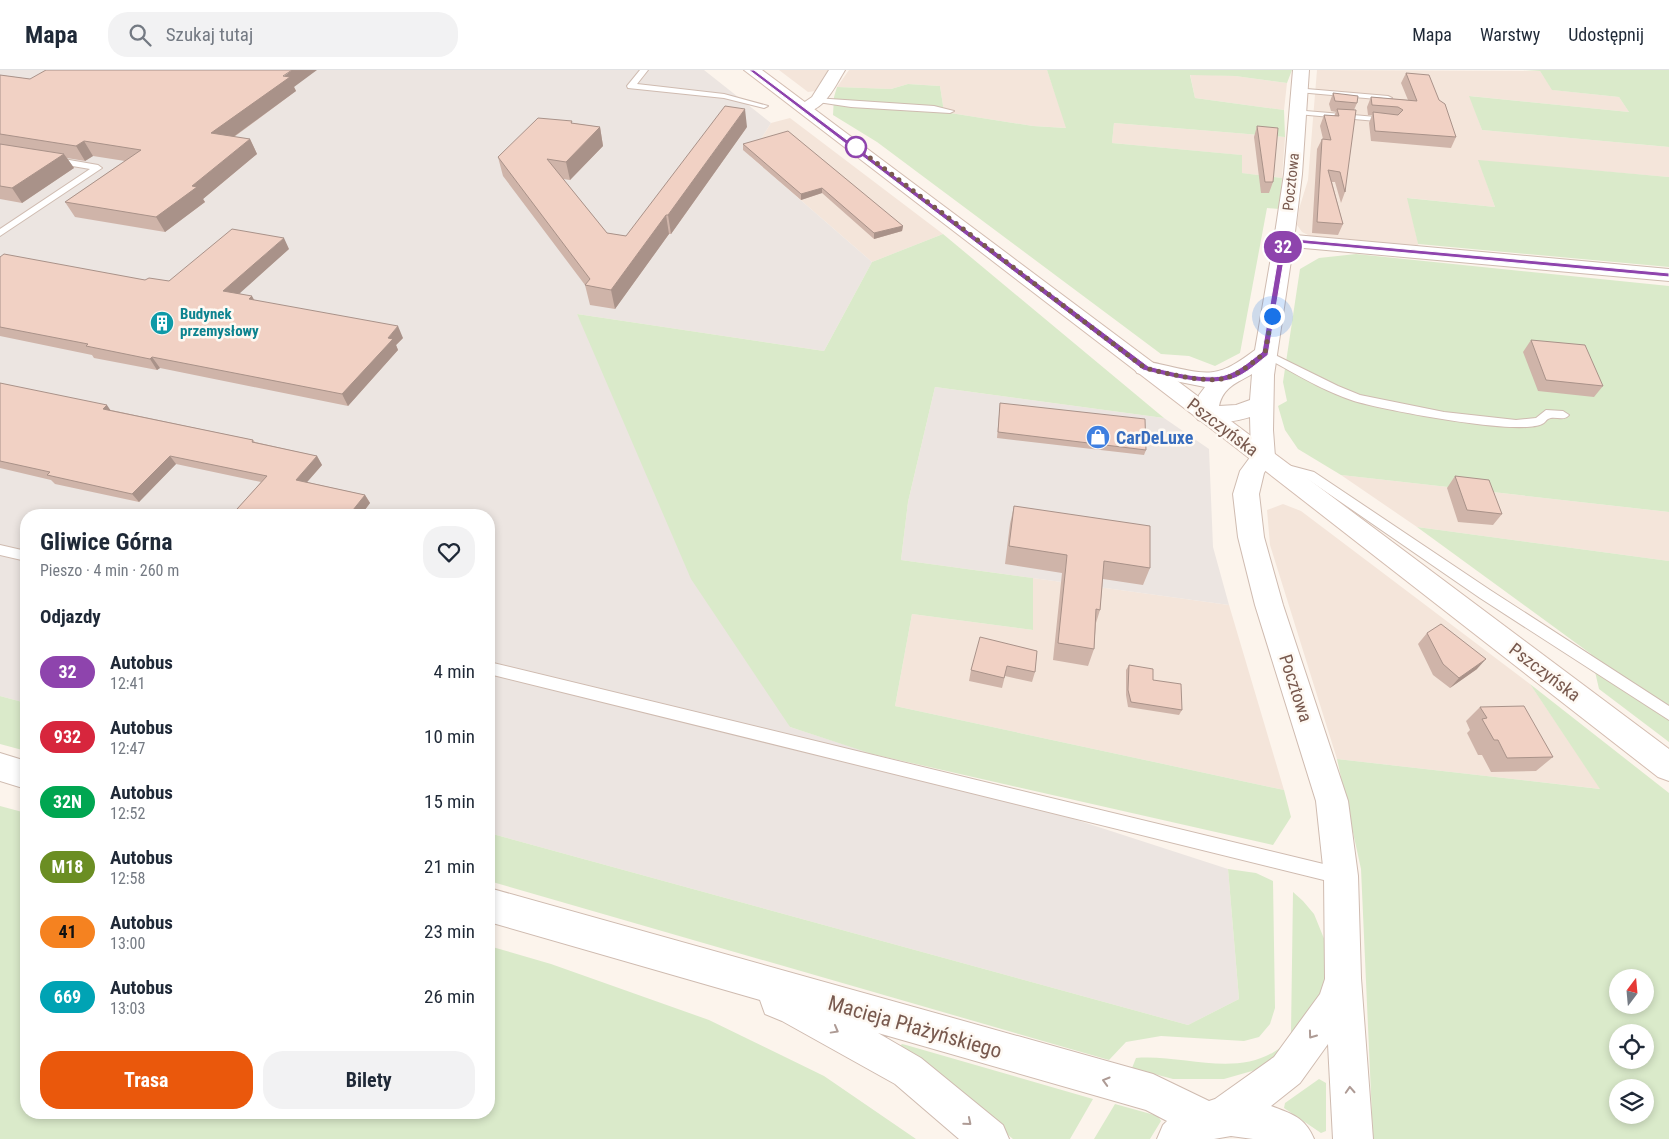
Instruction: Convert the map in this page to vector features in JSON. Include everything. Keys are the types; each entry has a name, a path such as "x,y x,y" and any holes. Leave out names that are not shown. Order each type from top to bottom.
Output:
{"street":[{"name":"Pszczyńska","path":"752,70 811,104 1145,368 1669,767"},
{"path":"811,104 837,70"},
{"name":"Pocztowa","path":"1301,70 1293,174 1265,353 1260,431 1269,461 1252,471 1246,494 1249,529 1269,605 1332,801 1341,876 1343,978 1353,1139"},
{"path":"1284,240 1669,275"},
{"path":"1261,404 1239,412 1206,415 1210,395 1224,379 1239,372 1265,353"},
{"path":"1145,368 1187,377 1224,379"},
{"path":"0,768 20,773"},
{"name":"Macieja Płażyńskiego","path":"495,907 1153,1093 1202,1125"},
{"name":"Macieja Płażyńskiego","path":"622,942 792,1006 908,1072 989,1139"},
{"name":"Pocztowa","path":"1202,1125 1287,1070 1334,1005 1343,978"},
{"path":"1202,1125 1256,1119 1286,1133 1294,1139"}],"lane":[{"path":"644,70 631,86 724,96 764,106"},
{"path":"1298,90 1388,98"},
{"path":"811,104 930,108 950,111"},
{"path":"1297,112 1392,121"},
{"path":"0,233 98,168 39,158"},
{"path":"1265,353 1334,389 1358,398 1444,416 1516,424 1539,422 1546,414 1563,415"},
{"path":"1269,461 1310,475 1485,594 1669,714"},
{"path":"0,550 20,555"},
{"path":"495,669 1341,876"}],"shaded area":[{"path":"0,70 704,70 771,123 750,156 872,262 824,351 577,314 790,727 1228,869 1239,999 1188,1025 495,835 495,509 20,509 20,701 0,696"},
{"path":"779,70 828,70 816,91 808,92"},
{"path":"849,70 1047,70 1067,128 1033,126 944,112 940,86 908,84 891,89 837,87"},
{"path":"1317,70 1540,71 1553,90 1619,97 1629,112 1470,96 1482,130 1669,147 1669,177 1479,161 1495,207 1408,198 1419,248 1310,236 1302,232 1297,225 1299,209 1308,180"},
{"path":"1190,74 1235,76 1287,83 1284,110 1195,98"},
{"path":"790,118 943,234 872,262 750,156 771,123"},
{"path":"1114,123 1285,137 1282,178 1241,173 1241,155 1112,143"},
{"path":"935,387 1164,418 1209,449 1213,547 1229,605 901,560 908,502"},
{"path":"1341,475 1669,512 1669,561 1417,527"},
{"path":"1283,504 1301,511 1530,684 1601,789 1337,759 1270,545 1267,510"},
{"path":"1033,578 1229,605 1284,790 895,706 912,614 1033,630"}],"green space":[{"path":"1047,70 1292,70 1287,83 1235,76 1190,75 1195,98 1284,110 1285,137 1114,123 1112,143 1242,155 1242,173 1282,178 1280,209 1267,208 1240,353 1215,366 1189,356 1161,354 877,142 833,115 834,97 837,87 891,89 908,84 940,86 944,112 1033,126 1066,128"},
{"path":"1523,70 1669,70 1669,147 1482,130 1469,96 1629,112 1619,97 1552,90 1540,71"},
{"path":"1478,160 1669,177 1669,267 1418,244 1407,198 1495,207"},
{"path":"943,234 1164,418 935,387 908,502 901,560 1033,578 1033,630 912,614 895,706 1284,790 1291,817 1273,845 872,754 790,727 691,579 577,314 824,351 872,262"},
{"path":"1356,254 1669,286 1669,512 1341,475 1298,449 1285,430 1278,406 1287,401 1283,382 1300,269 1319,258"},
{"path":"1417,527 1669,561 1669,742 1599,689 1591,654"},
{"path":"1530,684 1669,793 1669,1139 1373,1139 1361,869 1337,759 1600,789"},
{"path":"0,696 20,701 20,749 0,744"},
{"path":"0,806 20,811 20,1119 495,1119 495,948 551,964 709,1020 824,1076 916,1139 0,1139"},
{"path":"495,835 1188,1025 1239,999 1228,869 1256,873 1273,881 1275,1008 1270,1024 1259,1037 1244,1041 1161,1036 1126,1042 1109,1060 495,883"},
{"path":"1293,892 1314,914 1325,941 1325,981 1322,994 1292,1044 1259,1069 1224,1079 1173,1079 1132,1068 1136,1058 1226,1064 1244,1062 1261,1058 1286,1043 1291,1033"},
{"path":"902,1044 1093,1099 1070,1139 1013,1139 900,1046"},
{"path":"1319,1079 1326,1083 1326,1131 1321,1133 1284,1108 1285,1103"},
{"path":"1115,1104 1158,1116 1161,1121 1150,1139 1094,1139"}],"building":[{"path":"46,70 292,70 283,76 290,77 211,133 250,139 192,186 197,187 156,217 65,202 141,150 84,141 76,146 0,134 0,75 30,79"},
{"path":"1406,73 1429,75 1439,100 1445,104 1456,137 1375,131 1373,112 1398,115 1403,110 1398,107 1372,105 1371,97 1417,101"},
{"path":"1333,93 1358,96 1357,103 1335,101"},
{"path":"725,106 745,109 611,290 585,285 590,279 498,157 538,118 572,121 571,123 600,127 566,162 547,159 607,233 626,236"},
{"path":"1337,109 1356,110 1345,192 1340,172 1328,170 1343,224 1317,222 1322,139 1331,140 1324,115 1339,116"},
{"path":"1257,126 1278,128 1273,182 1265,182"},
{"path":"788,131 903,226 874,233 822,188 801,194 743,144"},
{"path":"0,144 64,154 12,188 0,186"},
{"name":"Budynek przemysłowy","path":"232,229 284,238 223,291 252,296 249,299 398,326 388,338 393,339 342,394 152,357 150,359 86,346 88,344 0,327 0,257 4,254 145,280 149,278 169,281"},
{"path":"1531,340 1585,345 1603,386 1546,380"},
{"path":"0,383 107,405 103,409 253,440 252,442 317,456 296,480 365,495 354,509 237,509 267,476 170,456 132,494 47,475 50,472 0,461"},
{"path":"1000,403 1145,419 1146,450 998,432"},
{"path":"1455,476 1489,480 1502,514 1467,510"},
{"path":"1014,506 1150,526 1150,568 1104,561 1100,610 1096,609 1094,649 1058,643 1067,555 1009,546"},
{"path":"1441,624 1486,659 1459,678 1443,664 1427,633"},
{"path":"980,637 1037,651 1035,672 1007,666 1004,678 971,670"},
{"path":"1129,665 1153,669 1153,680 1181,684 1182,710 1131,702 1128,690"},
{"path":"1524,706 1553,757 1507,758 1498,740 1494,740 1482,719 1487,718 1480,707"}],"bus line":[{"name":"32","path":"752,70 1145,368 1170,374 1224,379 1239,372 1265,353 1284,240 1669,275"}],"place":[{"name":"Budynek przemysłowy","path":"162,323"},
{"name":"CarDeLuxe","path":"1098,437"}],"route":[{"path":"856,147 1145,368 1187,377 1224,379 1239,372 1265,353 1272,316"}]}
